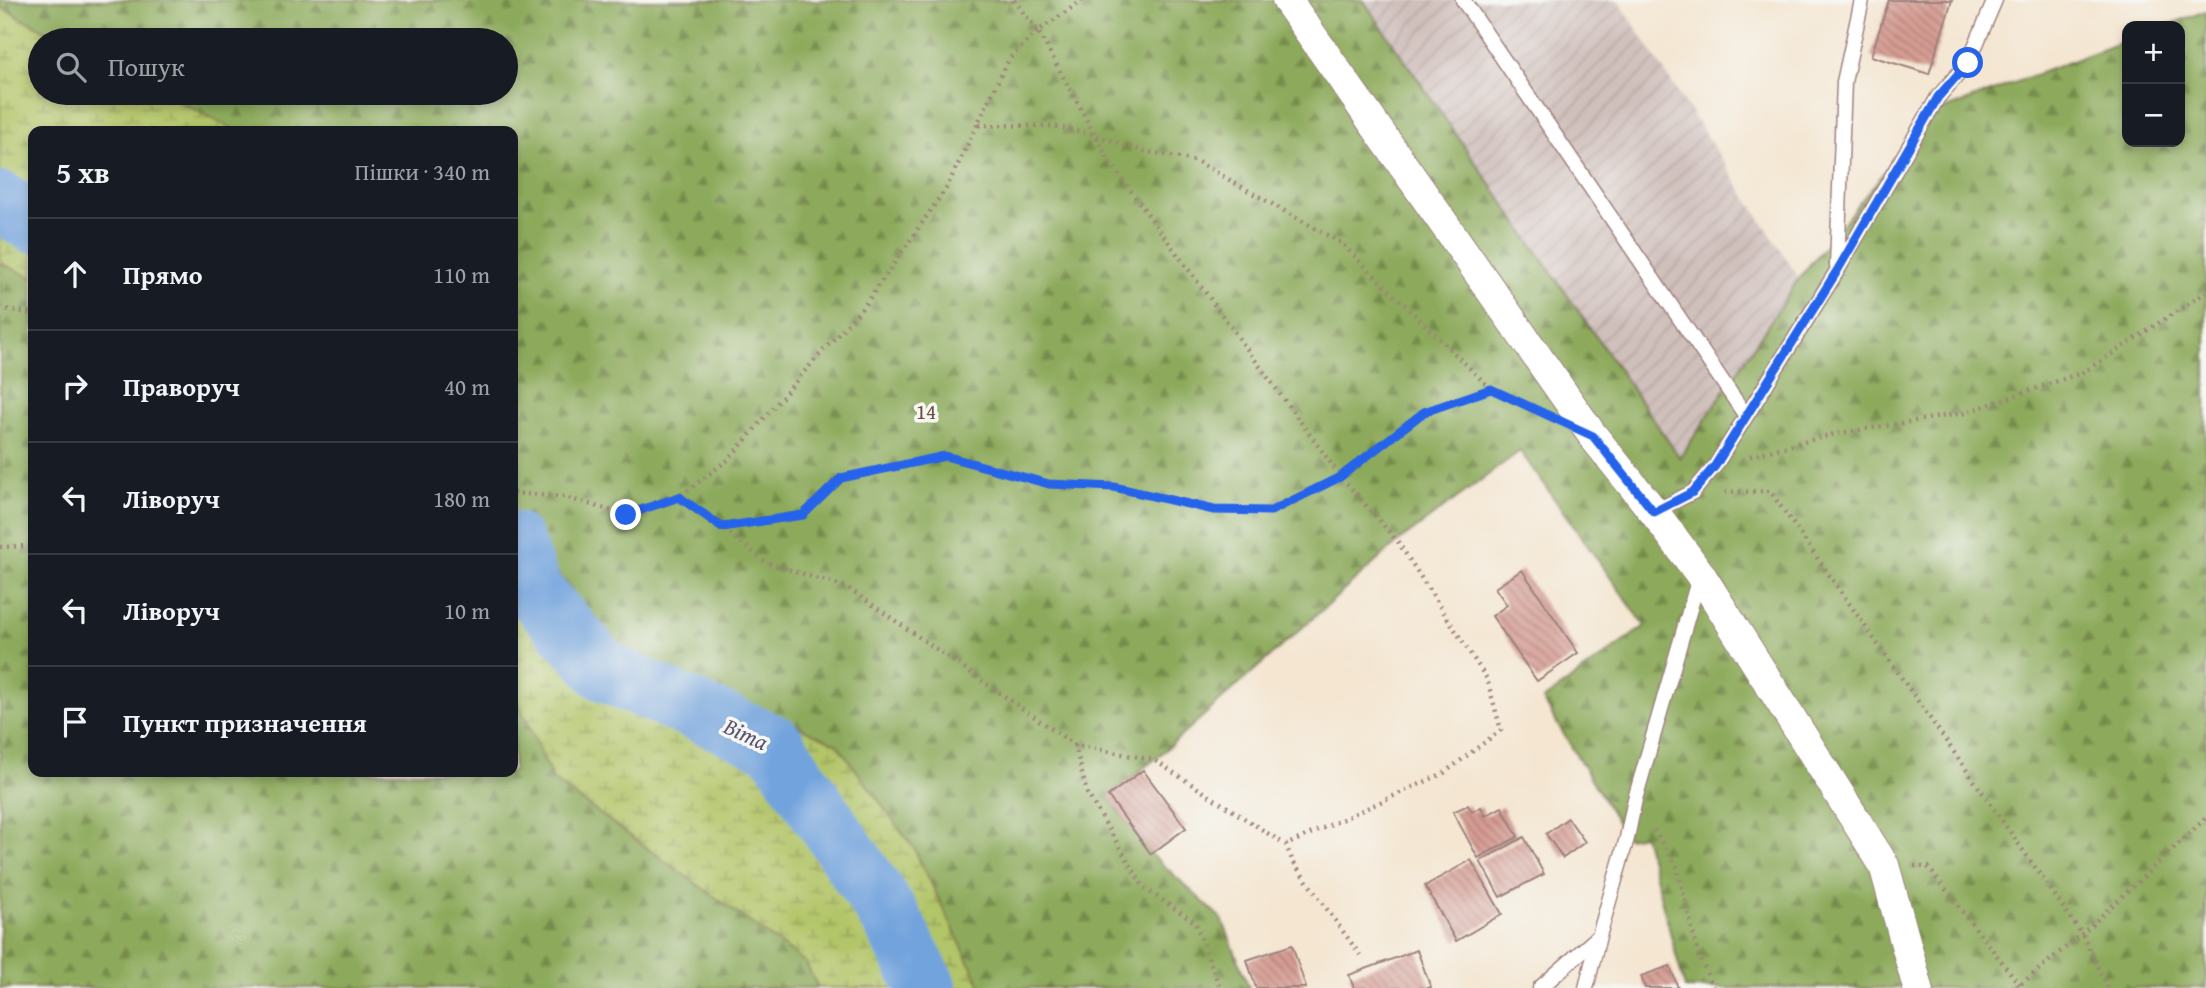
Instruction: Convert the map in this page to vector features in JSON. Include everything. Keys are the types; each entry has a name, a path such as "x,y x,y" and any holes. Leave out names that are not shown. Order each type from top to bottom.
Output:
{"street":[{"path":"1287,0 1593,436 1700,574 1884,865 1918,988"}],"lane":[{"path":"1463,0 1746,416"},
{"path":"1837,271 1844,82 1862,0"},
{"path":"1654,512 1693,492 1715,466 1837,271 1938,97 1968,63 1995,0"},
{"path":"1587,988 1627,838 1634,799 1700,574"},
{"path":"1540,988 1599,936"}],"path":[{"path":"1014,0 1038,31 1111,164 1340,477 1398,542 1487,679 1501,730 1444,773 1286,845"},
{"path":"518,493 565,498 626,515 679,497 729,459 865,305 947,187 1009,59 1038,31 1083,0"},
{"path":"979,125 1055,126 1096,135 1139,150 1196,160 1341,243 1491,389 1537,410"},
{"path":"1715,466 1834,434 1964,413 2084,372 2206,292"},
{"path":"0,308 28,313"},
{"path":"722,527 803,515 841,478 945,456 1049,484 1114,487 1214,510 1271,511 1340,477 1424,412 1491,389"},
{"path":"1693,492 1770,491 2081,934 2108,988"},
{"path":"679,497 765,562 848,588 1075,745 1154,760 1286,845 1293,862 1360,954"},
{"path":"0,547 28,546"},
{"path":"1075,745 1087,793 1144,888 1195,922 1220,988"},
{"path":"1634,799 1677,867 1698,953 1713,988"},
{"path":"1884,865 1928,867 2019,987 2081,934 2206,818"}],"shaded area":[{"path":"1363,0 1618,0 1799,278 1680,459"}],"green space":[{"name":"14","path":"0,0 1363,0 1680,458 1799,278 1930,115 2122,42 2122,147 2185,147 2185,21 2179,21 2206,11 2206,988 1685,988 1644,835 1627,838 1543,700 1645,626 1520,451 1398,542 1154,760 1108,796 1151,854 1222,919 1249,988 0,988"},
{"path":"0,7 40,28 28,28 28,105 186,105 226,126 28,126 28,276 0,263"},
{"path":"548,562 615,644 837,744 915,850 982,988 818,988 805,962 553,780 518,702 518,565"}],"building":[{"path":"1889,0 1952,0 1929,74 1871,56"},
{"path":"1522,570 1578,653 1537,681 1492,616 1507,605 1495,588"},
{"path":"1143,770 1186,828 1151,854 1108,796"},
{"path":"1468,805 1472,812 1481,807 1485,816 1502,807 1518,837 1478,858 1453,812"},
{"path":"1568,818 1585,842 1563,858 1546,834"},
{"path":"1524,837 1544,874 1500,897 1480,861"},
{"path":"1471,860 1502,914 1456,941 1425,886"},
{"path":"1292,945 1306,988 1256,988 1247,960"},
{"path":"1417,950 1431,988 1354,988 1349,975"},
{"path":"1670,966 1678,988 1645,988 1641,976"}],"waterway":[{"name":"Віта","path":"0,201 28,220"},
{"name":"Віта","path":"518,554 532,590 604,671 775,745 891,918 927,988"}],"route":[{"path":"626,515 679,497 722,527 803,515 841,478 945,456 1049,484 1114,487 1214,510 1271,511 1340,477 1424,412 1491,389 1593,436 1654,512 1693,492 1715,466 1837,271 1938,97 1968,63"}]}
